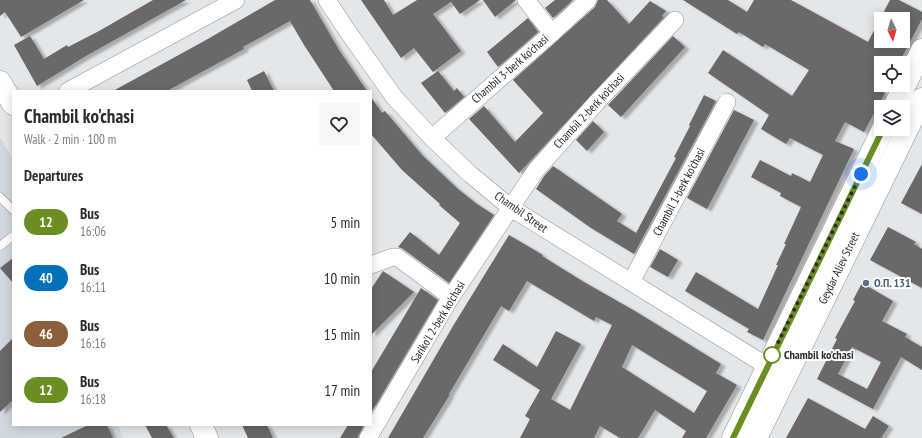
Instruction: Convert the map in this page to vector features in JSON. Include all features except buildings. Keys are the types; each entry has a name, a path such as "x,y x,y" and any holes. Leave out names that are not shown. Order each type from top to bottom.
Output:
{"main road":[{"path":"897,100 922,50"},
{"path":"0,82 12,102"},
{"path":"910,101 921,101"},
{"name":"Geydar Aliev Street","path":"733,438 777,370 921,101"},
{"name":"Geydar Aliev Street","path":"756,438 777,370 880,136"},
{"path":"201,426 207,438"}],"street":[{"path":"70,90 236,0"},
{"name":"Chambil Street","path":"327,0 394,97 432,138 470,174 511,208 777,370"},
{"path":"526,0 552,33"},
{"name":"Chambil 3-berk ko'chasi","path":"432,138 588,0"},
{"name":"Chambil 2-berk ko'chasi","path":"511,208 536,170 674,20"},
{"name":"Chambil 1-berk ko'chasi","path":"631,282 727,102"},
{"name":"Sariko'l 2-berk ko'chasi","path":"368,438 452,297 511,208"},
{"path":"372,265 397,257 452,297"}],"lane":[{"path":"0,197 12,209"},
{"path":"0,246 12,237"}],"shaded area":[{"path":"0,137 12,158 12,426 118,426 123,438 0,438"}],"bus line":[{"name":"12","path":"733,438 880,136"}],"place":[{"name":"О.П. 131","path":"866,283"},
{"name":"Chambil ko'chasi","path":"772,355"}],"route":[{"path":"772,355 861,174"}]}
